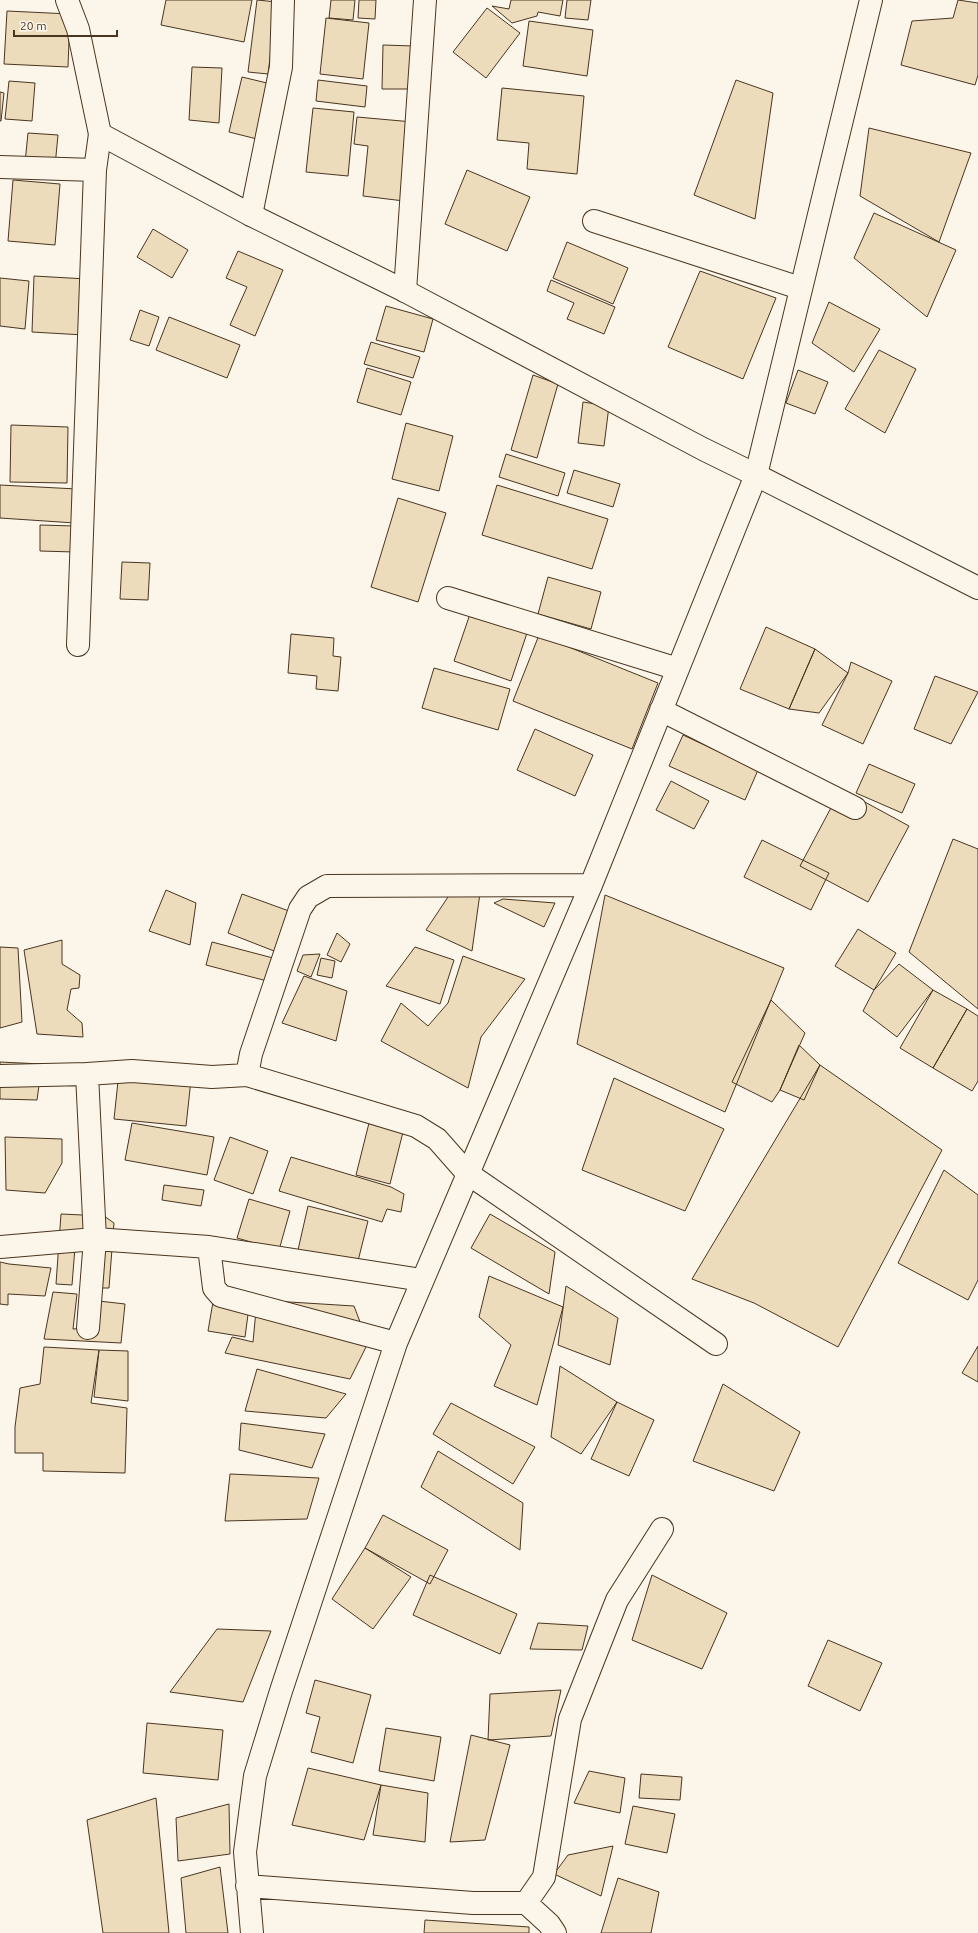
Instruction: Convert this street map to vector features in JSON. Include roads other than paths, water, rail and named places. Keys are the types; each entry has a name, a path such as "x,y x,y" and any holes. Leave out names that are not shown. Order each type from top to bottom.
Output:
{"street":[{"path":"67,0 78,28 100,134 95,170 78,645"},
{"path":"251,215 281,67 283,0"},
{"path":"405,292 425,0"},
{"path":"252,1933 245,1852 255,1776 281,1691 396,1343 591,885 756,475 800,288 871,0"},
{"path":"100,134 251,215 405,292 696,446 978,588"},
{"path":"0,167 95,170"},
{"path":"594,221 800,288"},
{"path":"448,598 678,669"},
{"path":"661,710 855,808"},
{"path":"248,1074 251,1054 300,909 308,897 327,886 591,885"},
{"path":"0,1076 87,1074 132,1071 212,1077 248,1074 416,1126 437,1140 467,1174 716,1344"},
{"path":"87,1074 95,1239 88,1328"},
{"path":"0,1247 95,1239 209,1247 422,1280"},
{"path":"209,1247 214,1288 221,1296 396,1343"},
{"path":"526,1903 544,1877 570,1719 617,1600 662,1529"},
{"path":"247,1886 473,1903 526,1903 549,1924 555,1933"}]}
